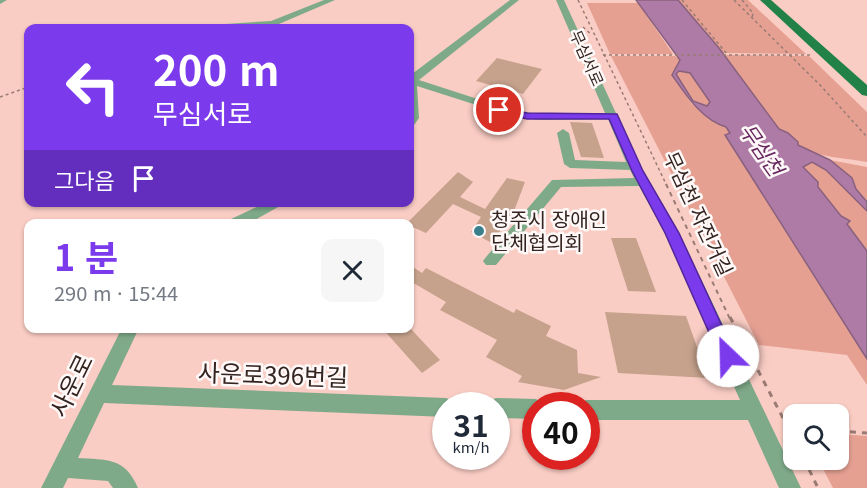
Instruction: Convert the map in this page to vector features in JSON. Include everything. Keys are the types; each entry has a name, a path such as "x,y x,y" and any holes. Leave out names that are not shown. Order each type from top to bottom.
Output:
{"main road":[{"path":"766,1 867,92"}],"street":[{"path":"272,24 331,0"},
{"path":"414,79 515,0"},
{"name":"무심서로","path":"560,0 635,166 672,233 789,488"},
{"path":"252,24 264,14"},
{"name":"무심서로","path":"414,83 520,115 613,116"},
{"path":"563,133 570,164 635,166"},
{"path":"491,261 557,183 643,182"},
{"path":"244,219 270,207"},
{"name":"사운로","path":"52,488 128,333"},
{"name":"사운로396번길","path":"98,394 432,407"},
{"path":"600,410 753,410"},
{"path":"62,467 113,471 127,488"}],"path":[{"name":"무심천 자전거길","path":"578,0 743,345 783,419"},
{"path":"682,0 726,54"},
{"path":"734,0 790,55 867,137"},
{"path":"742,0 753,13 752,18"},
{"path":"603,55 811,55"},
{"path":"0,98 24,89"},
{"path":"849,432 867,433"},
{"path":"809,470 818,488"}],"shaded area":[{"path":"678,0 748,0 806,54 723,53"},
{"path":"587,3 638,3 673,54 610,54"},
{"path":"724,55 809,56 867,112 867,162 824,155 798,145 798,142 788,133 779,129"},
{"path":"611,56 675,56 680,60 672,75 692,104 726,126 730,134 725,135 867,359 867,385 847,355 759,345"},
{"path":"679,71 690,73 710,102 707,106 693,101 676,73"},
{"path":"830,160 867,167 867,202 856,189 852,178"},
{"path":"812,162 826,170 867,211 867,251 846,223 849,221 841,216 818,187 818,182 803,167"},
{"path":"849,435 867,436 867,488 833,488 824,470 849,470"}],"water":[{"name":"무심천","path":"636,0 678,0 719,48 779,129 788,133 798,142 798,145 830,160 852,178 856,189 867,202 867,211 826,170 812,162 803,167 818,182 818,187 841,216 850,221 847,224 867,251 867,359 725,135 730,133 726,127 717,124 702,113 672,75 680,60","holes":["679,71 690,73 710,102 707,106 693,101 676,74"]}],"building":[{"path":"497,58 542,69 523,94 476,81"},
{"path":"570,122 592,123 604,158 581,157"},
{"path":"458,172 473,182 460,197 485,209 507,178 525,182 514,211 492,243 471,232 481,217 453,204 426,233 414,228 414,219 411,219"},
{"path":"611,238 636,238 656,292 628,291"},
{"path":"414,268 422,273 426,268 514,313 516,309 551,326 546,336 577,350 578,373 601,377 564,390 518,382 522,376 486,357 497,340 440,310 446,302 414,283"},
{"path":"605,312 686,316 708,378 618,373"},
{"path":"414,332 440,360 422,373 386,333"}],"place":[{"name":"청주시 장애인 단체협의회","path":"479,231"}],"route":[{"path":"499,110 527,116 613,116 638,171 672,233 728,356"}]}
